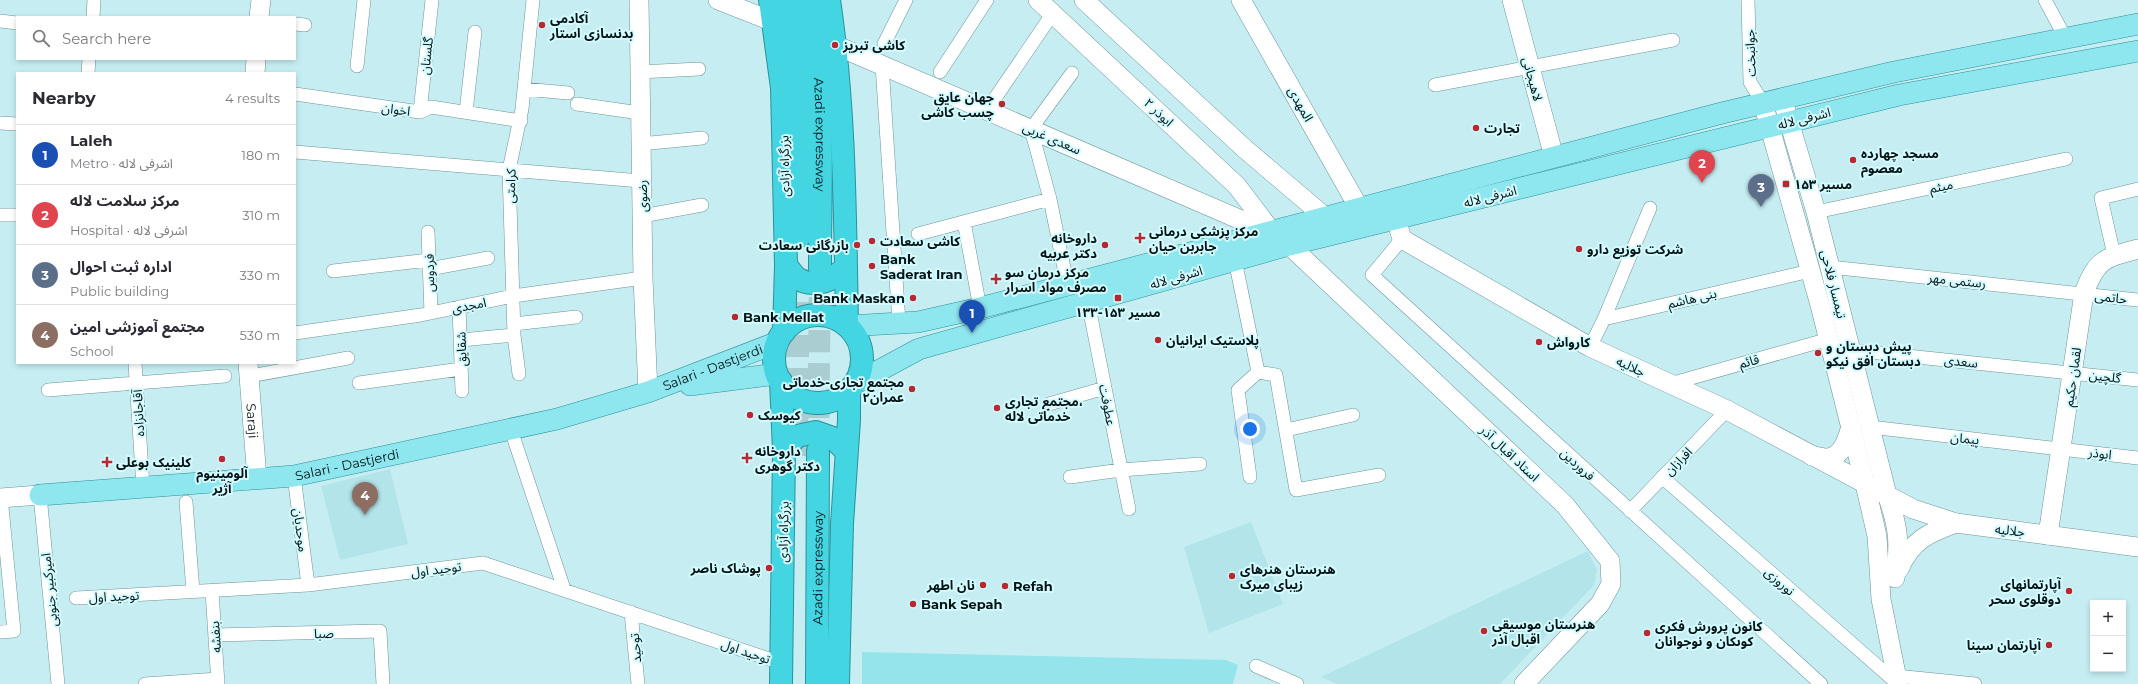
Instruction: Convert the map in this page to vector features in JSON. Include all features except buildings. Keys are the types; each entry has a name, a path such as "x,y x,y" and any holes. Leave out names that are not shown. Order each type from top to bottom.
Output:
{"highway":[{"name":"بزرگراه آزادی","path":"770,0 782,88 802,266 781,337"},
{"name":"Azadi expressway","path":"790,0 798,47 802,102 802,266"},
{"name":"Azadi expressway","path":"802,266 820,101 816,34 811,0"},
{"path":"829,0 835,45 846,266 847,326"},
{"path":"802,266 798,278 817,284 833,279 846,266"},
{"path":"838,684 842,524 846,451 852,387 862,362 861,348 856,336 847,326 834,318 814,316 794,322 781,337 775,354 779,377 789,391 801,399 814,402 828,402 841,396 852,387"},
{"name":"بزرگراه آزادی","path":"779,377 790,453 781,684"},
{"path":"790,453 797,436 816,432 834,438 846,451"},
{"name":"Azadi expressway","path":"817,684 818,451"},
{"name":"Azadi expressway","path":"790,453 795,684"}],"main road":[{"path":"259,16 260,0"},
{"name":"رضوی","path":"639,0 643,278 648,392"},
{"path":"718,0 774,22"},
{"name":"ابوذر ۲","path":"1038,0 1237,186 1271,232"},
{"path":"1084,0 1245,149 1324,217"},
{"name":"المهدی","path":"1241,0 1360,208"},
{"name":"لاهیجانی","path":"1512,0 1554,157"},
{"name":"اشرفی لاله","path":"847,326 918,322 980,308 1773,101 1894,72 2138,24"},
{"name":"سعدی غربی","path":"835,45 1271,232"},
{"name":"اشرفی لاله","path":"852,387 919,349 1289,245 1399,229 1780,124 1899,95 2138,51"},
{"path":"255,72 256,60"},
{"name":"تیمسار فلاحی","path":"1773,101 1780,124 1816,212 1850,350 1860,426 1865,484 1877,536 1880,599 1888,633"},
{"name":"تیمسار فلاحی","path":"1780,124 1810,271 1828,338 1896,518 1899,550 1895,578"},
{"name":"جلالیه","path":"1399,229 1590,347 1727,410 1912,509 1956,523 2138,547"},
{"name":"استاد اقبال آذر","path":"1289,245 1565,505 1610,561 1611,584 1600,604 1524,684"},
{"name":"لقمان حکیم","path":"2048,535 2084,293 2092,272 2104,261 2114,255 2138,249"},
{"path":"1810,271 1830,266"},
{"name":"Salari - Dastjerdi","path":"40,495 294,476 511,430 648,392 781,337"},
{"name":"Saraji","path":"249,370 257,479"},
{"name":"Salari - Dastjerdi","path":"648,392 779,377"},
{"path":"1812,456 1829,458 1840,451 1860,426"},
{"path":"1,498 40,495"},
{"path":"1897,680 1888,633 1890,603 1895,578 1905,556 1918,540 1933,531 1956,523"}],"street":[{"path":"92,16 94,0"},
{"path":"357,66 364,0"},
{"name":"گلستان","path":"420,112 432,0"},
{"name":"کرامتی","path":"519,374 514,330 509,170 521,121 533,0"},
{"path":"884,44 906,0"},
{"path":"940,72 987,0"},
{"name":"جوانبخت","path":"1748,0 1750,82 1773,101"},
{"path":"2045,0 2066,39"},
{"path":"987,110 1053,14"},
{"path":"0,21 16,23"},
{"path":"466,112 475,32"},
{"path":"1435,85 1673,40"},
{"path":"88,72 89,60"},
{"path":"882,65 899,323"},
{"path":"639,72 699,68"},
{"path":"1065,274 1050,199 1031,129 1072,73"},
{"path":"524,89 568,92"},
{"name":"اخوان","path":"296,94 420,112 431,107 521,121"},
{"path":"577,104 640,113"},
{"path":"0,123 16,124"},
{"path":"640,144 702,138"},
{"path":"296,152 641,181"},
{"name":"میثم","path":"1816,212 2066,159"},
{"path":"2114,255 2101,198 2138,189"},
{"path":"918,234 1050,199"},
{"path":"642,216 702,205"},
{"path":"1590,347 1604,319 1650,208"},
{"path":"0,216 16,215"},
{"path":"965,227 980,308"},
{"name":"فروردین","path":"1399,229 1372,275 1821,684"},
{"name":"فردوس","path":"428,232 430,313"},
{"path":"333,271 488,258"},
{"path":"1235,260 1258,372"},
{"name":"رستمی مهر","path":"1830,266 2084,293"},
{"name":"بنی هاشم","path":"1604,319 1810,271"},
{"name":"امجدی","path":"296,333 430,313 513,296 643,278"},
{"name":"حاتمی","path":"2084,293 2138,300"},
{"name":"عطوفت","path":"1088,302 1129,509"},
{"name":"شقایق","path":"459,307 462,391"},
{"path":"461,340 576,317"},
{"name":"قائم","path":"1670,384 1828,338"},
{"name":"سعدی","path":"1850,350 2073,372"},
{"path":"249,370 348,358"},
{"name":"آقاجانزاده","path":"135,364 143,487"},
{"path":"359,383 461,368"},
{"path":"1258,372 1276,375 1296,490 1379,475"},
{"path":"1250,477 1238,390 1258,372"},
{"name":"گلچین","path":"2073,372 2138,380"},
{"path":"48,390 225,376"},
{"path":"1049,404 1105,388"},
{"name":"افرازان","path":"1630,511 1727,410"},
{"path":"1286,430 1353,415"},
{"name":"پیمان","path":"1860,426 2061,449"},
{"path":"511,430 564,589"},
{"name":"ابوذر","path":"2061,449 2138,458"},
{"path":"1070,477 1121,470 1200,464"},
{"name":"موحدیان","path":"294,476 308,585"},
{"name":"نوروزی","path":"1662,477 1897,680"},
{"name":"امیرکبیر جنوبی","path":"40,495 58,684"},
{"path":"0,632 14,631 5,588 1,498"},
{"path":"186,502 193,591"},
{"name":"توحید اول","path":"76,598 308,585 483,563 781,663"},
{"name":"بنفشه","path":"212,590 218,681"},
{"name":"توحید","path":"631,612 638,684"},
{"name":"صبا","path":"215,636 380,631 383,684"},
{"path":"1256,666 1297,684"},
{"path":"1897,680 1975,684"},
{"path":"145,684 218,681"}],"shaded area":[{"path":"390,469 408,544 340,560 321,486"},
{"name":"هنرستان هنرهای زیبای میرک","path":"1251,522 1283,604 1209,633 1184,547"},
{"name":"هنرستان موسیقی اقبال آذر","path":"1588,551 1597,570 1594,585 1500,684 1337,684 1321,677"},
{"path":"862,652 1226,660 1238,665 1233,684 862,684"}],"tunnel":[{"path":"797,456 799,264"},
{"path":"818,451 820,269"}],"place":[{"name":"آکادمی بدنسازی استار","path":"542,25"},
{"name":"کاشی تبریز","path":"835,45"},
{"name":"جهان عایق چسب کاشی","path":"1002,104"},
{"name":"تجارت","path":"1476,128"},
{"name":"مسجد چهارده معصوم","path":"1853,160"},
{"name":"مرکز سلامت لاله","path":"1702,183"},
{"name":"مسیر ۱۵۳","path":"1786,184"},
{"name":"اداره ثبت احوال","path":"1761,207"},
{"name":"مرکز پزشکی درمانی جابربن حیان","path":"1140,238"},
{"name":"کاشی سعادت","path":"872,241"},
{"name":"بازرگانی سعادت","path":"857,245"},
{"name":"داروخانه دکتر عربیه","path":"1105,245"},
{"name":"شرکت توزیع دارو","path":"1579,249"},
{"name":"Bank Saderat Iran","path":"872,266"},
{"name":"مرکز درمان سو مصرف مواد اسرار","path":"996,279"},
{"name":"Bank Maskan","path":"913,298"},
{"name":"مسیر ۱۵۳-۱۳۳","path":"1118,298"},
{"name":"Bank Mellat","path":"735,317"},
{"name":"Laleh","path":"972,333"},
{"name":"پلاستیک ایرانیان","path":"1158,340"},
{"name":"کارواش","path":"1539,342"},
{"name":"پیش دبستان و دبستان افق نیکو","path":"1818,353"},
{"name":"مجتمع تجاری-خدماتی عمران۲","path":"912,389"},
{"name":"مجتمع تجاری، خدماتی لاله","path":"997,408"},
{"name":"کیوسک","path":"750,415"},
{"name":"داروخانه دکتر گوهری","path":"747,458"},
{"name":"آلومینیوم آژیر","path":"222,459"},
{"name":"کلینیک بوعلی","path":"107,462"},
{"name":"مجتمع آموزشی امین","path":"365,515"},
{"name":"پوشاک ناصر","path":"769,568"},
{"name":"هنرستان هنرهای زیبای میرک","path":"1232,576"},
{"name":"نان اطهر","path":"983,585"},
{"name":"Refah","path":"1005,586"},
{"name":"آپارتمانهای دوقلوی سحر","path":"2069,591"},
{"name":"Bank Sepah","path":"913,604"},
{"name":"هنرستان موسیقی اقبال آذر","path":"1484,631"},
{"name":"کانون پرورش فکرى کوىکان و نوجوانان","path":"1647,633"},
{"name":"آپارتمان سینا","path":"2049,645"}]}
